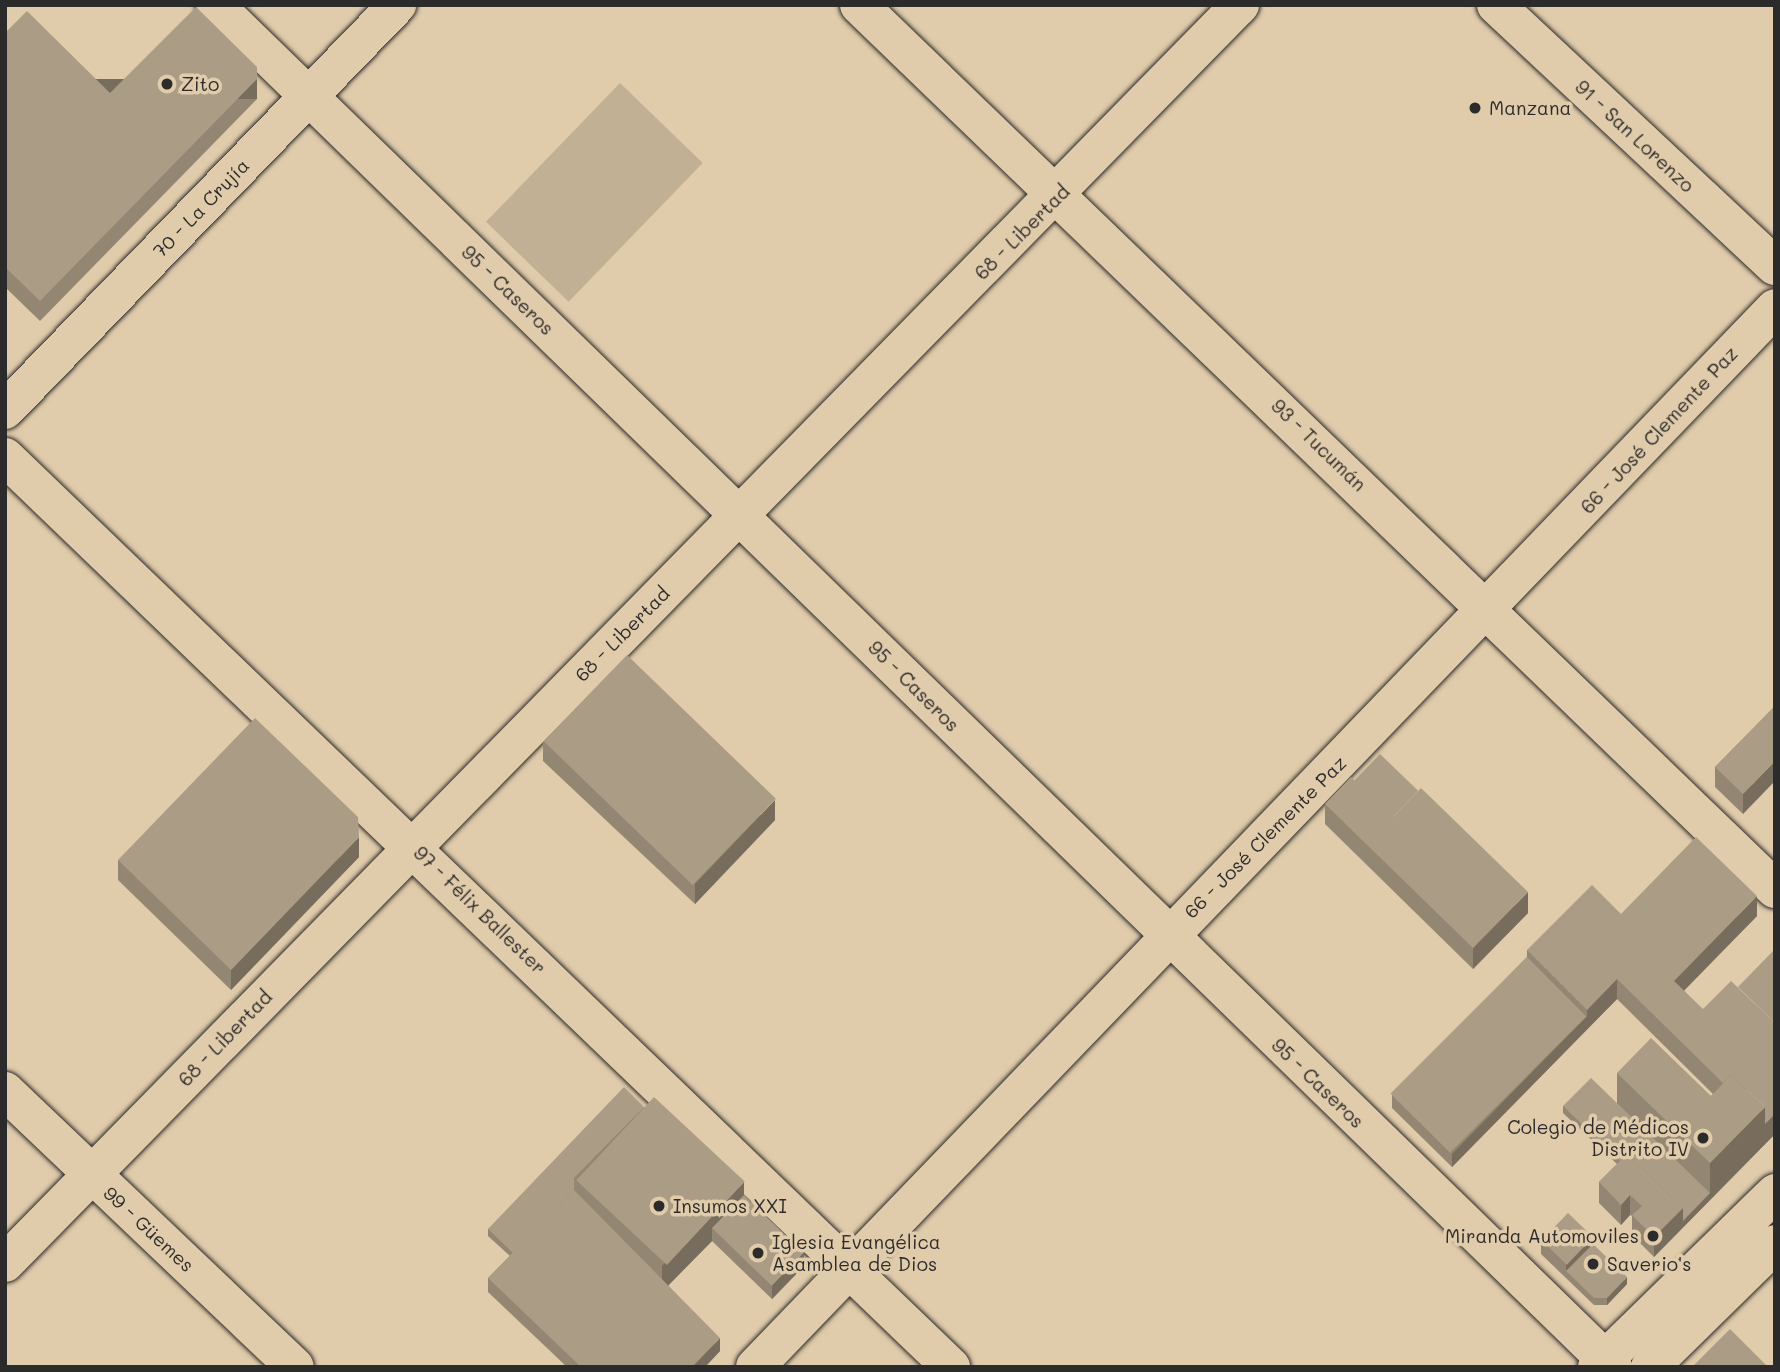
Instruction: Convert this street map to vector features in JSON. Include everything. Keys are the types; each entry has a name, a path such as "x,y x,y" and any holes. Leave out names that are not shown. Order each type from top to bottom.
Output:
{"street":[{"name":"95 - Caseros","path":"215,5 307,98 741,514 1166,937 1605,1364"},
{"name":"70 - La Crujía","path":"5,410 397,5"},
{"name":"93 - Tucumán","path":"859,5 1489,609 1775,889"},
{"name":"68 - Libertad","path":"5,1263 412,845 1058,195 1240,5"},
{"name":"91 - San Lorenzo","path":"1496,5 1775,266"},
{"name":"66 - José Clemente Paz","path":"755,1367 1166,937 1489,609 1775,308"},
{"name":"97 - Félix Ballester","path":"5,457 412,845 951,1367"},
{"name":"99 - Güemes","path":"5,1091 295,1367"},
{"path":"1605,1364 1775,1193"},
{"path":"1650,1367 1775,1244"}],"shaded area":[{"path":"620,83 703,163 569,302 486,222"}],"building":[{"path":"196,7 257,67 257,79 40,301 5,267 5,33 27,11 110,93"},
{"path":"627,655 776,799 693,885 544,741"},
{"path":"1775,706 1775,761 1743,794 1715,767"},
{"path":"255,718 358,817 359,837 231,970 118,860"},
{"path":"1380,754 1418,791 1392,817 1354,781"},
{"path":"1351,777 1393,817 1421,788 1528,892 1473,948 1325,804"},
{"path":"1696,837 1757,896 1674,981 1703,1009 1731,981 1775,1023 1775,1114 1765,1124 1765,1107 1731,1075 1723,1083 1617,979 1587,1010 1527,950 1592,885 1621,914"},
{"path":"1775,949 1775,1023 1738,987"},
{"path":"1527,957 1586,1016 1450,1153 1391,1093"},
{"path":"1651,1038 1711,1096 1731,1075 1765,1107 1710,1163 1617,1073"},
{"path":"1591,1078 1710,1193 1683,1221 1683,1208 1627,1154 1620,1161 1563,1106"},
{"path":"624,1087 644,1107 574,1178 574,1190 513,1253 488,1229"},
{"name":"Insumos XXI","path":"654,1097 745,1182 667,1265 576,1180"},
{"path":"1627,1154 1683,1208 1654,1237 1632,1215 1642,1206 1630,1195 1621,1205 1599,1182"},
{"path":"574,1190 720,1338 692,1367 581,1367 488,1278"},
{"name":"Iglesia Evangélica Asamblea de Dios","path":"744,1195 804,1253 772,1286 712,1228"},
{"path":"1568,1213 1593,1237 1567,1265 1542,1240"},
{"name":"Saverio's","path":"1593,1244 1627,1277 1607,1298 1594,1298 1566,1271"},
{"path":"1730,1329 1768,1367 1692,1367"}],"place":[{"name":"Zito","path":"167,84"},
{"name":"Manzana","path":"1475,108"},
{"name":"Colegio de Médicos Distrito IV","path":"1703,1138"},
{"name":"Insumos XXI","path":"659,1206"},
{"name":"Miranda Automoviles","path":"1653,1236"},
{"name":"Iglesia Evangélica Asamblea de Dios","path":"758,1253"},
{"name":"Saverio's","path":"1593,1264"}]}
